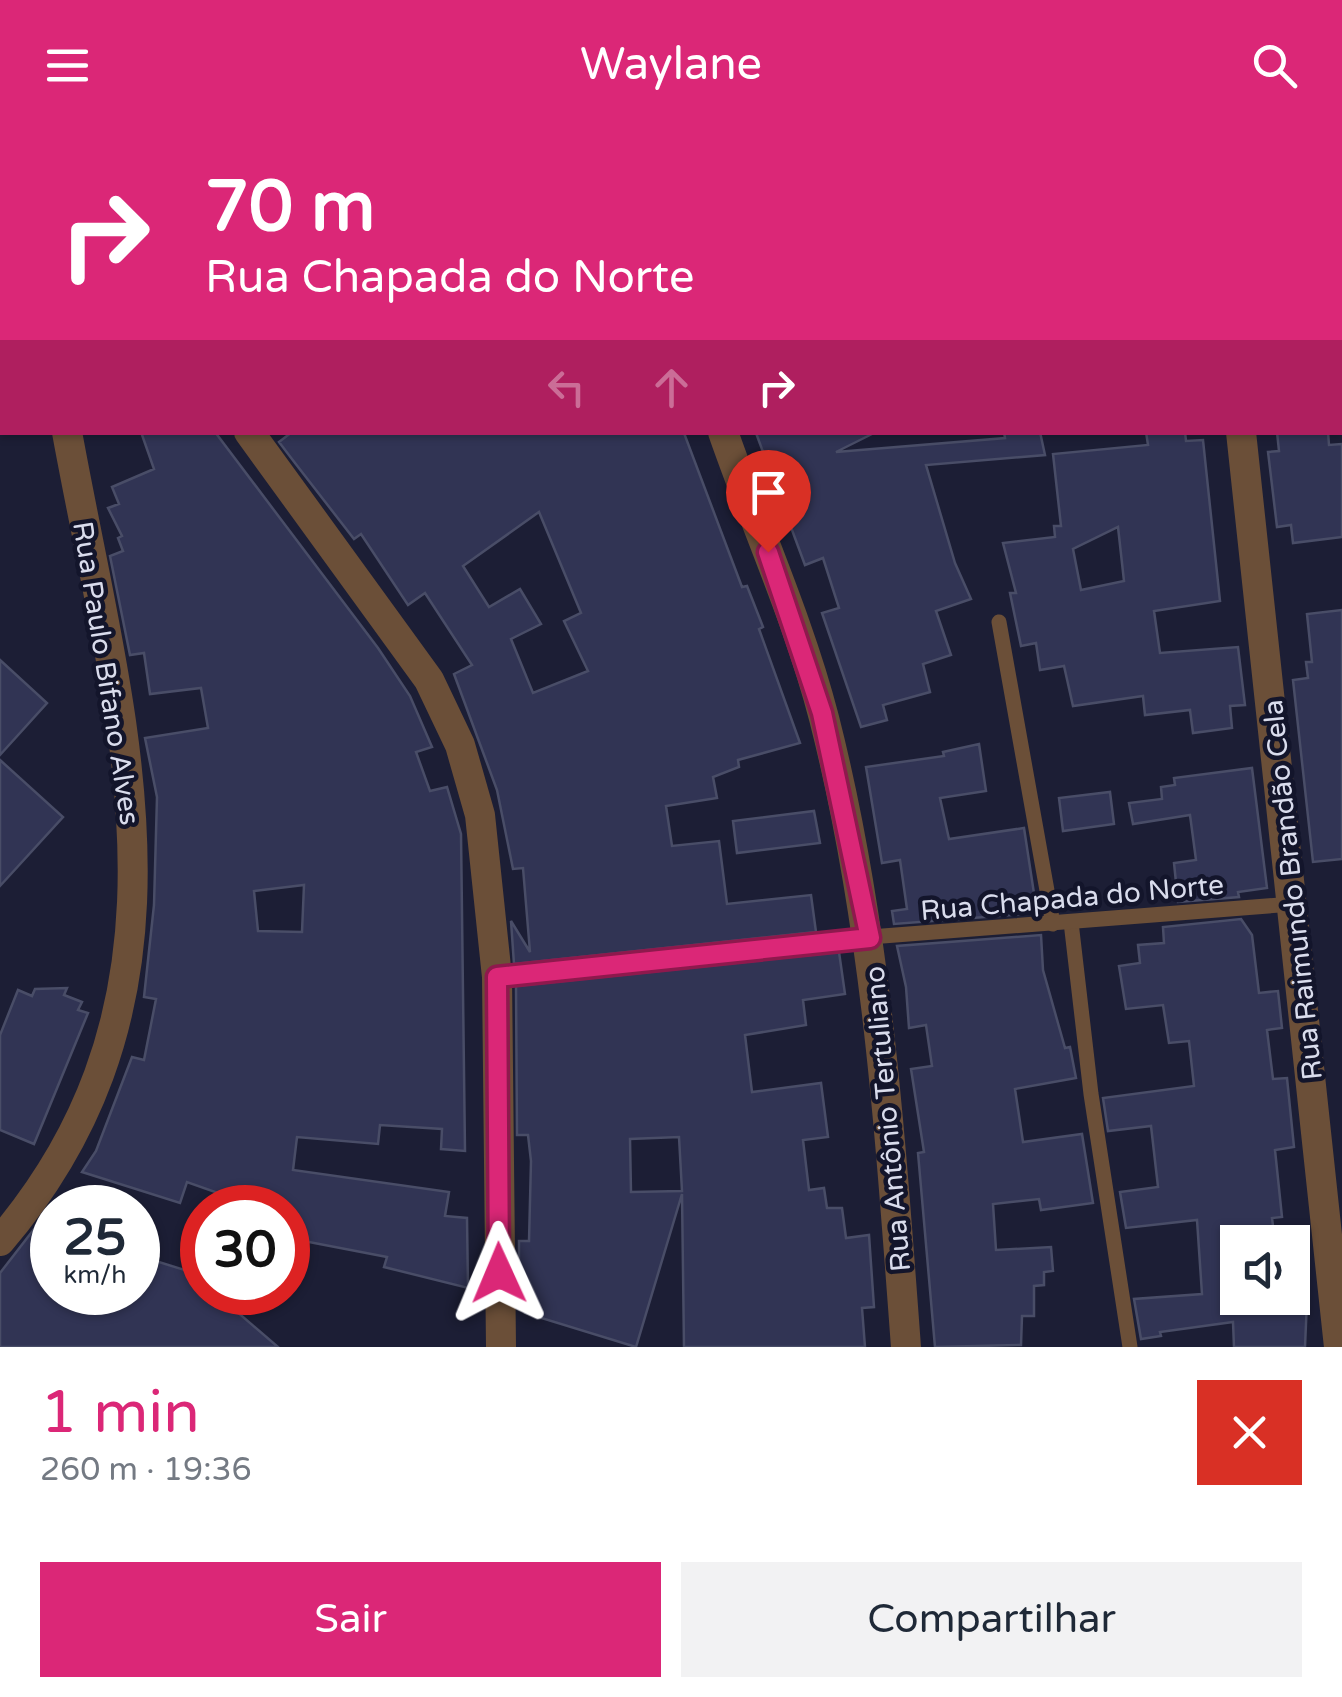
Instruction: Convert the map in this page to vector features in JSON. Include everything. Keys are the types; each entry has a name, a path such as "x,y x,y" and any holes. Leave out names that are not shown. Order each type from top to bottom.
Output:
{"street":[{"name":"Rua Paulo Bifano Alves","path":"0,1241 71,1140 100,1077 121,1012 134,920 129,774 68,435"},
{"path":"251,435 429,680 460,745 480,815 497,977 501,1347"},
{"name":"Rua Antônio Tertuliano","path":"725,435 822,713 870,938 906,1347"},
{"name":"Rua Raimundo Brandão Cela","path":"1241,435 1339,1347"}],"lane":[{"path":"999,622 1053,924"},
{"name":"Rua Chapada do Norte","path":"497,977 870,938 1293,904"},
{"path":"1071,922 1090,1094 1130,1347"}],"building":[{"path":"142,435 217,435 410,696 432,747 416,752 430,791 447,787 461,834 465,1151 441,1149 442,1129 380,1125 378,1144 297,1137 293,1170 449,1192 445,1216 467,1218 468,1288 384,1267 387,1257 310,1242 310,1185 187,1182 180,1185 180,1203 160,1197 160,1185 123,1185 82,1172 96,1151 132,1057 144,1060 156,999 144,997 154,905 157,797 145,738 208,728 201,688 150,694 144,653 130,655 110,556 123,551 118,538 122,536 108,508 119,504 112,487 154,469","holes":["304,885 302,932 258,931 254,891"]},
{"path":"288,435 685,435 742,587 747,586 763,627 759,629 800,743 738,760 739,767 713,777 717,798 666,806 672,846 719,841 727,904 811,895 816,932 514,964 511,921 530,952 523,868 513,869 497,790 454,674 472,665 425,593 408,605 361,534 354,539 279,442","holes":["539,512 581,613 564,621 588,671 533,693 511,639 541,624 520,589 489,607 463,566"]},
{"path":"757,435 870,435 836,452 1041,435 1045,455 926,465 955,563 971,599 936,611 951,655 923,664 930,692 883,705 887,720 861,727 822,613 839,608 823,558 805,565"},
{"path":"1146,435 1185,435 1186,441 1203,440 1220,601 1154,611 1160,653 1238,647 1245,705 1230,706 1232,728 1193,733 1190,710 1145,715 1143,696 1073,706 1064,666 1040,670 1036,643 1021,646 1010,593 1016,593 1003,543 1055,537 1054,526 1061,526 1053,454 1148,445","holes":["1118,527 1124,581 1081,590 1073,549"]},
{"path":"1277,435 1328,435 1329,445 1342,444 1342,537 1293,543 1291,525 1277,527 1268,452 1279,451"},
{"path":"1342,610 1342,859 1313,862 1293,680 1308,678 1306,662 1312,662 1307,614"},
{"path":"0,660 47,703 0,755"},
{"path":"979,744 986,791 940,798 949,839 1024,828 1037,913 894,924 892,911 907,909 900,860 882,863 866,767 944,756 943,752"},
{"path":"0,760 63,817 0,886"},
{"path":"1252,768 1267,888 1238,892 1239,897 1178,902 1174,863 1196,860 1190,815 1133,824 1129,803 1162,799 1161,787 1175,785 1174,778"},
{"path":"1110,792 1114,824 1063,831 1059,798"},
{"path":"814,811 820,843 737,853 733,821"},
{"path":"1241,919 1252,935 1259,993 1278,991 1282,1028 1267,1030 1273,1079 1287,1078 1294,1147 1275,1150 1282,1217 1272,1218 1273,1225 1220,1225 1220,1315 1306,1315 1305,1347 1234,1347 1233,1322 1160,1332 1161,1336 1141,1339 1134,1299 1202,1294 1197,1220 1126,1228 1120,1192 1158,1187 1151,1126 1108,1131 1103,1098 1194,1086 1189,1041 1169,1043 1163,1005 1126,1009 1119,966 1140,963 1138,945 1164,943 1163,927"},
{"path":"1041,935 1043,970 1065,1048 1070,1047 1076,1078 1015,1089 1023,1142 1082,1134 1093,1203 1041,1210 1039,1199 993,1204 996,1250 1051,1247 1053,1271 1044,1272 1044,1285 1034,1286 1034,1316 1022,1316 1021,1345 935,1347 918,1153 924,1152 911,1069 932,1066 926,1025 909,1028 897,946"},
{"path":"839,952 845,994 803,1000 806,1025 745,1035 752,1092 821,1083 828,1137 803,1140 809,1190 824,1188 827,1208 842,1208 846,1238 869,1235 874,1307 862,1308 865,1347 684,1347 682,1194 636,1347 525,1313 530,1297 519,1294 519,1241 529,1241 531,1161 528,1135 517,1135 516,986","holes":["679,1137 682,1191 631,1192 630,1139"]},
{"path":"67,988 64,995 82,1002 78,1010 88,1013 34,1144 0,1130 0,1035 18,990 32,996 35,989"},
{"path":"30,1234 30,1315 160,1315 160,1262 180,1269 180,1315 241,1315 278,1347 0,1347 0,1273"}],"route":[{"path":"499,1273 497,977 870,938 822,713 768,552"}]}
